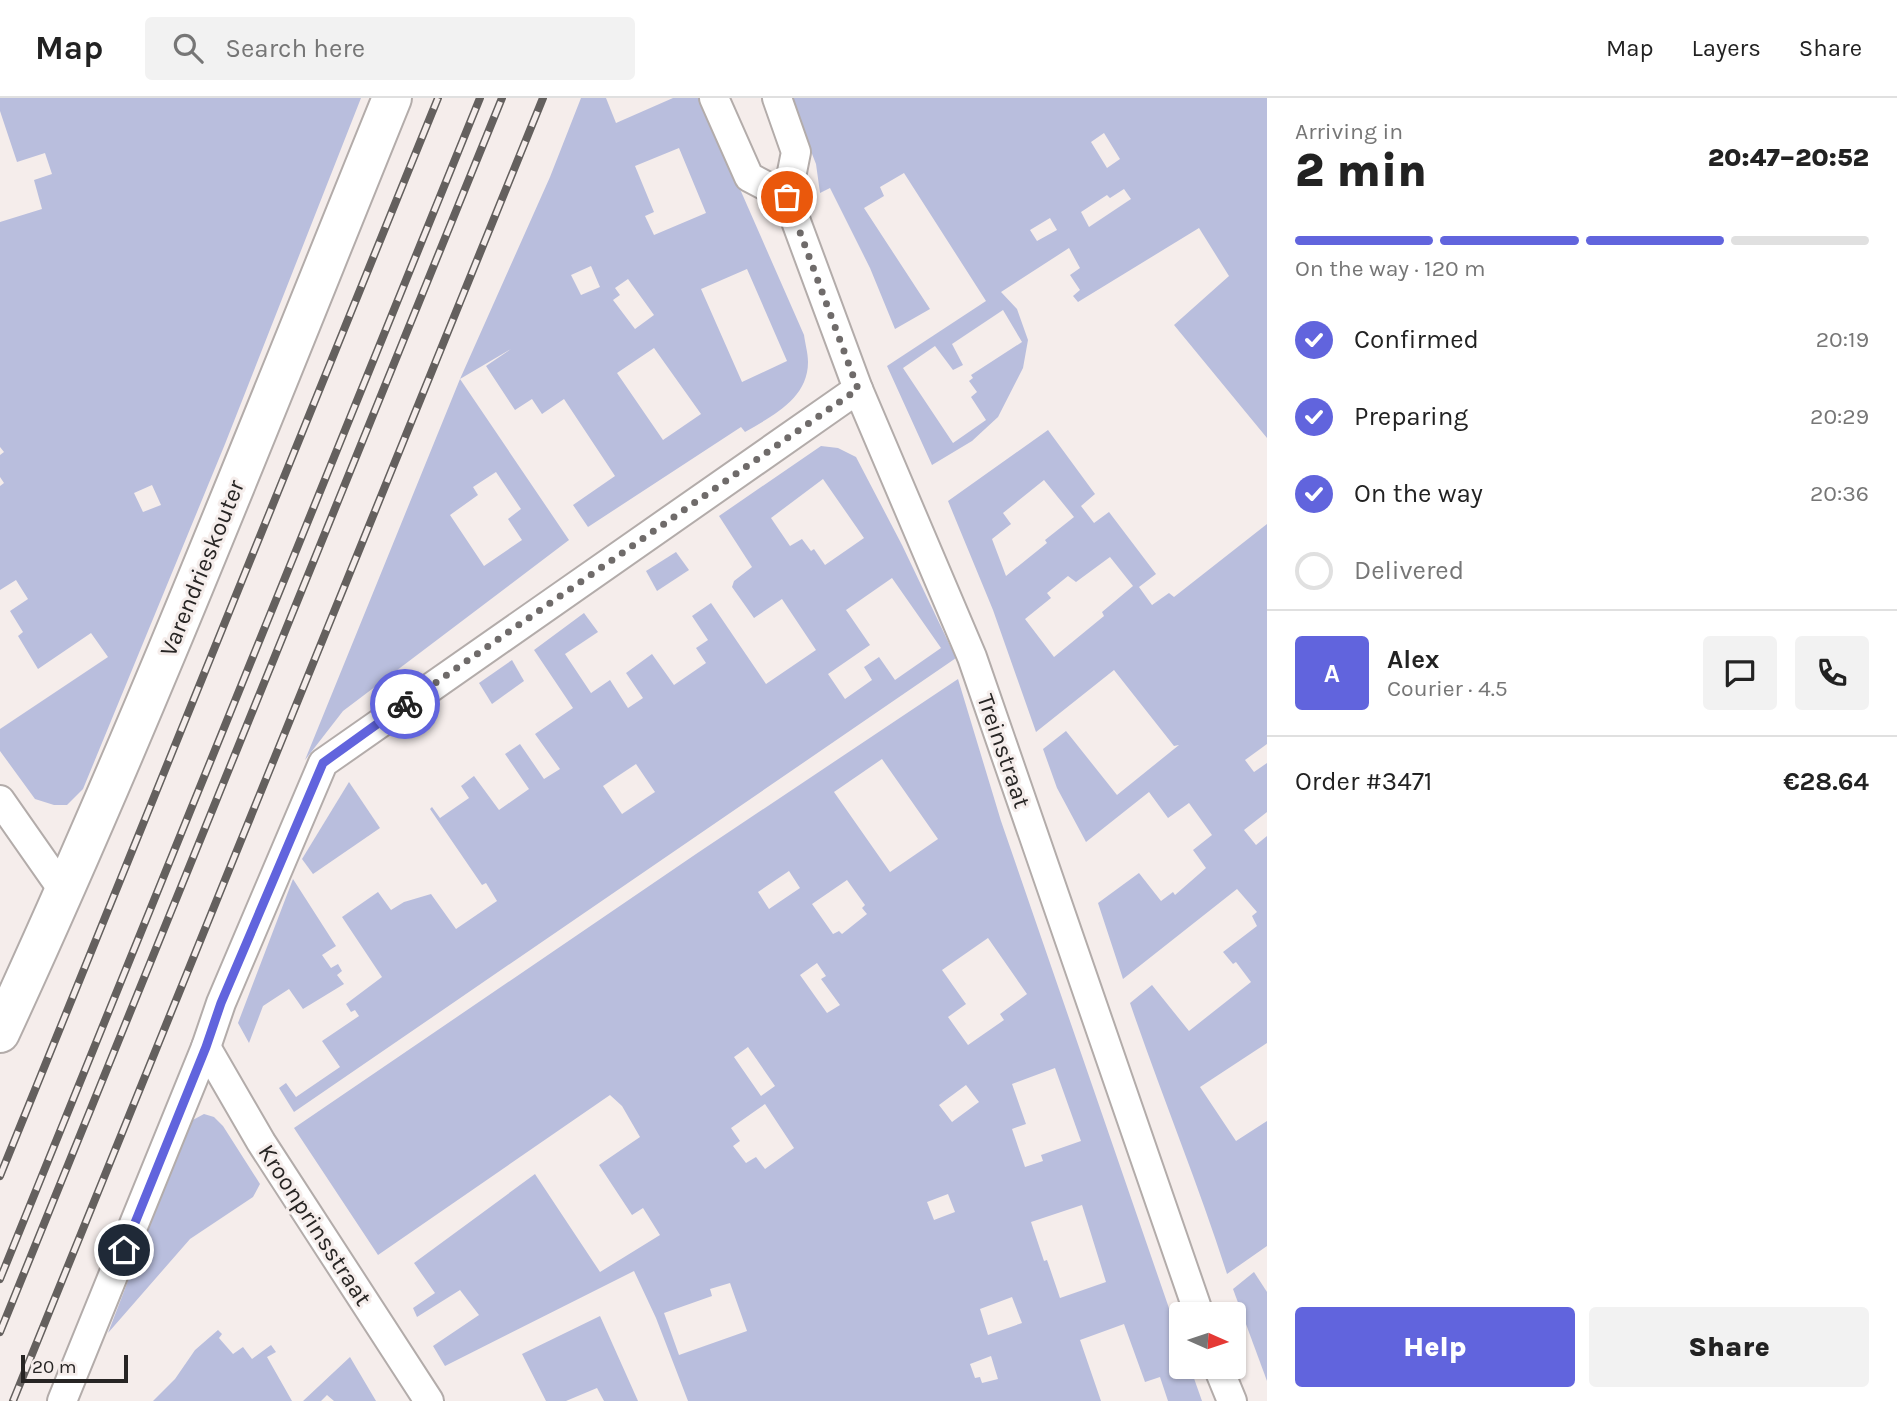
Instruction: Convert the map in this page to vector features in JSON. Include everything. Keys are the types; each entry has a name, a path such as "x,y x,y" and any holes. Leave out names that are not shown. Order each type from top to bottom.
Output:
{"street":[{"name":"Varendrieskouter","path":"0,1033 65,893 155,684 392,98"},
{"path":"714,98 750,177 787,197 796,152 777,98"},
{"name":"Treinstraat","path":"787,197 858,389 972,657 1195,1302"},
{"path":"62,1401 206,1047 221,1003 323,763 858,389"},
{"path":"0,800 65,893"},
{"name":"Kroonprinsstraat","path":"206,1047 261,1142 429,1401"},
{"path":"1223,1379 1232,1401"}],"shaded area":[{"path":"0,98 361,98 225,444 83,789 67,805 54,805 35,799 0,751 0,729 108,657 91,633 38,669 18,636 23,632 10,611 28,599 16,580 0,590 0,486 4,483 0,477 0,455 4,452 0,447 0,222 42,209 34,180 52,174 45,153 17,162 0,111","holes":["152,485 161,505 143,512 134,493"]},
{"path":"581,98 606,98 616,123 673,98 700,98 804,335 808,359 806,375 795,396 766,420 745,432 741,427 588,527 573,505 615,476 564,399 542,414 532,399 515,410 486,366 511,349 460,379 550,177","holes":["679,148 706,213 654,235 645,216 654,212 635,166","591,266 600,287 581,295 571,275","747,269 787,361 742,382 701,289","628,279 654,315 635,329 613,300 620,295 615,288","654,348 701,414 663,440 617,373"]},
{"path":"790,98 1267,98 1267,438 1174,325 1229,276 1199,228 1078,302 1073,296 1080,290 1070,275 1080,268 1069,248 1001,292 1017,309 1028,340 1023,368 998,417 972,441 932,465 887,366 986,301 904,173 880,187 884,196 864,208 930,309 895,329 870,268 830,188 820,193 816,164","holes":["1104,133 1120,159 1107,168 1091,142","1124,189 1131,199 1089,227 1081,212 1107,195 1110,198","1050,218 1057,230 1037,241 1030,230","1003,310 1022,342 971,375 973,378 969,381 977,392 971,397 986,420 953,443 903,368 935,346 953,370 963,365 952,344"]},
{"path":"460,379 569,540 343,711 305,760","holes":["496,472 521,509 508,519 522,540 484,566 450,515 478,495 473,487"]},
{"path":"1048,430 1095,494 1081,506 1094,523 1109,512 1156,574 1139,587 1152,605 1169,593 1174,597 1267,524 1267,744 1245,760 1254,772 1267,763 1267,812 1244,830 1256,845 1267,836 1267,1043 1200,1087 1236,1141 1267,1121 1267,1246 1227,1274 1130,1003 1152,985 1189,1031 1251,982 1236,962 1233,964 1223,952 1257,926 1252,916 1257,912 1237,889 1123,979 1098,903 1139,873 1161,901 1173,892 1175,895 1206,868 1193,850 1212,835 1189,803 1168,818 1149,792 1086,842 1057,788 1043,749 1066,731 1117,795 1179,745 1174,746 1114,670 1036,732 993,610 948,501","holes":["1044,480 1074,517 1006,576 992,539 1011,524 1003,513","1110,557 1133,586 1102,612 1104,616 1054,657 1025,619 1051,598 1047,593 1068,576 1076,582"]},
{"path":"821,446 838,448 856,457 956,658 294,1112 279,1088 286,1083 296,1097 340,1067 322,1041 359,1016 355,1010 351,1012 346,1004 382,977 342,917 378,892 391,910 404,902 431,894 456,929 497,901 486,883 482,885 430,809 432,807 440,818 469,798 461,786 474,776 499,810 529,789 505,754 520,744 544,779 560,769 535,734 573,708 534,650 584,613 598,632 565,654 591,693 610,680 628,708 643,698 626,673 652,654 674,685 706,663 696,648 708,640 692,616 711,603 766,684 816,650 782,599 754,618 732,587 734,581 752,567 719,516","holes":["823,479 864,538 825,565 814,549 811,551 802,539 790,546 771,518","892,578 941,648 895,680 879,657 864,667 872,680 845,699 828,674 870,645 846,610","636,764 655,792 622,814 603,786"]},
{"path":"676,552 689,570 657,591 646,571"},
{"path":"512,660 524,681 492,704 479,683"},
{"path":"958,679 1001,821 1169,1308 1169,1379 1194,1379 1202,1401 1168,1401 1160,1377 1145,1382 1124,1324 1080,1340 1101,1401 688,1401 656,1318 634,1271 445,1366 433,1346 479,1315 460,1290 417,1317 413,1308 435,1293 414,1263 535,1174 600,1272 660,1235 643,1208 632,1215 599,1165 640,1137 622,1106 610,1095 378,1255 294,1128","holes":["882,759 938,839 890,872 834,792","789,871 800,888 769,909 758,892","847,880 865,905 862,908 867,914 842,934 839,931 833,934 812,904","988,938 1027,994 1000,1014 1004,1020 968,1045 948,1017 966,1004 942,970","817,963 826,976 821,979 840,1005 827,1013 800,975","748,1047 775,1086 761,1096 734,1057","1055,1068 1081,1141 1041,1155 1043,1161 1025,1167 1012,1129 1026,1124 1012,1084","966,1085 979,1102 952,1122 939,1105","765,1104 794,1148 765,1169 756,1157 746,1163 733,1146 740,1141 731,1128","948,1194 955,1212 934,1220 927,1202","1082,1205 1106,1282 1060,1298 1047,1260 1044,1261 1031,1222","730,1283 747,1331 679,1355 664,1313 712,1296 710,1289","1012,1297 1022,1323 988,1335 980,1309","991,1356 998,1379 982,1383 980,1377 975,1378 970,1364"]},
{"path":"349,782 380,828 313,874 302,859"},
{"path":"293,879 336,946 322,955 331,968 338,964 342,971 337,975 344,984 303,1009 289,989 263,1006 249,1043 238,1023"},
{"path":"204,1114 214,1117 223,1126 260,1184 253,1197 190,1239 108,1333 189,1122"},
{"path":"1254,1272 1267,1292 1267,1381 1246,1324 1246,1302 1238,1302 1233,1289"},
{"path":"600,1316 638,1401 604,1401 597,1388 566,1401 546,1401 522,1354"},
{"path":"218,1330 222,1334 219,1338 233,1354 243,1347 252,1359 271,1345 276,1352 267,1357 292,1401 153,1401 175,1379 195,1350"},
{"path":"350,1357 376,1401 334,1401 327,1395 321,1401 303,1401"}],"railway":[{"path":"0,1176 438,98"},
{"path":"0,1279 480,98"},
{"path":"0,1332 502,98"},
{"path":"13,1401 543,98"}],"way so far":[{"path":"405,704 858,389 787,197"}],"route":[{"path":"124,1250 206,1047 221,1003 323,763 405,704"}]}
